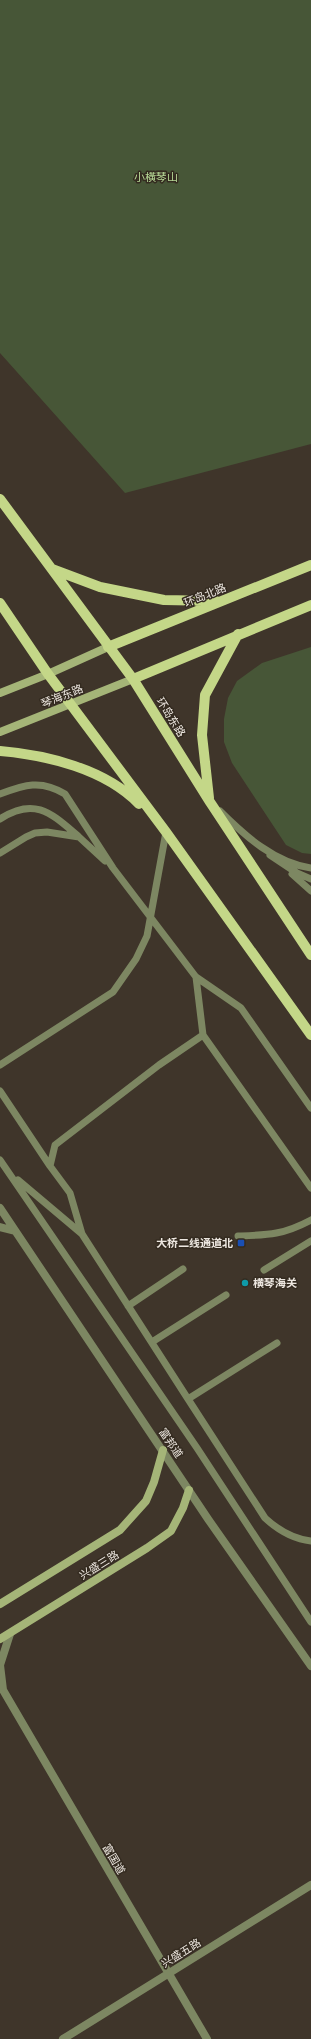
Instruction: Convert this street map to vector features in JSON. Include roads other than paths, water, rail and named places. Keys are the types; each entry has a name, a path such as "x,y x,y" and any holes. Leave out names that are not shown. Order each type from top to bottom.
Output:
{"main road":[{"name":"环岛东路","path":"0,499 133,679 210,802 311,955"},
{"name":"环岛北路","path":"108,647 311,565"},
{"path":"52,569 100,586 164,600 222,601"},
{"path":"0,603 48,674 166,832 311,1035"},
{"path":"133,679 238,634 311,605"},
{"path":"210,802 202,735 205,696 238,634"},
{"path":"0,751 30,753 54,758 96,775 130,795 166,832"}],"street":[{"path":"0,693 48,674 108,647"},
{"name":"琴海东路","path":"0,732 71,705 133,679"},
{"name":"富邦道","path":"0,1208 189,1490 311,1666"},
{"path":"0,1227 15,1231"},
{"name":"兴盛三路","path":"0,1604 120,1530 146,1501 154,1482 162,1450"},
{"name":"兴盛三路","path":"0,1639 147,1548 170,1530 183,1508 189,1490"},
{"path":"2,1689 0,1665 10,1634"},
{"name":"富国道","path":"2,1689 207,2039"},
{"name":"兴盛五路","path":"63,2039 311,1885"}],"lane":[{"path":"0,794 23,786 41,784 54,787 65,794 113,868 196,977 242,1008 311,1108"},
{"path":"210,802 311,891"},
{"path":"0,819 10,813 28,808 45,811 79,837 113,868"},
{"path":"0,853 19,840 35,833 47,832 79,837"},
{"path":"0,1065 113,992 136,959 147,936 166,832"},
{"path":"255,843 298,866 311,868"},
{"path":"278,862 311,879"},
{"path":"196,977 203,1035 311,1188"},
{"path":"50,1166 55,1146 158,1065 203,1035"},
{"path":"0,1091 50,1166 70,1193 82,1234 265,1518 283,1532 293,1537 311,1541"},
{"path":"0,1160 197,1448 311,1622"},
{"path":"11,1175 82,1234"},
{"path":"238,1236 272,1235 292,1230 311,1220"},
{"path":"264,1270 311,1241"},
{"path":"128,1306 183,1269"},
{"path":"152,1342 226,1295"},
{"path":"188,1399 277,1343"}],"place":[{"name":"大桥二线通道北","path":"241,1243"},
{"name":"横琴海关","path":"245,1283"}],"park label":[{"name":"小橫琴山","path":"156,177"}]}
